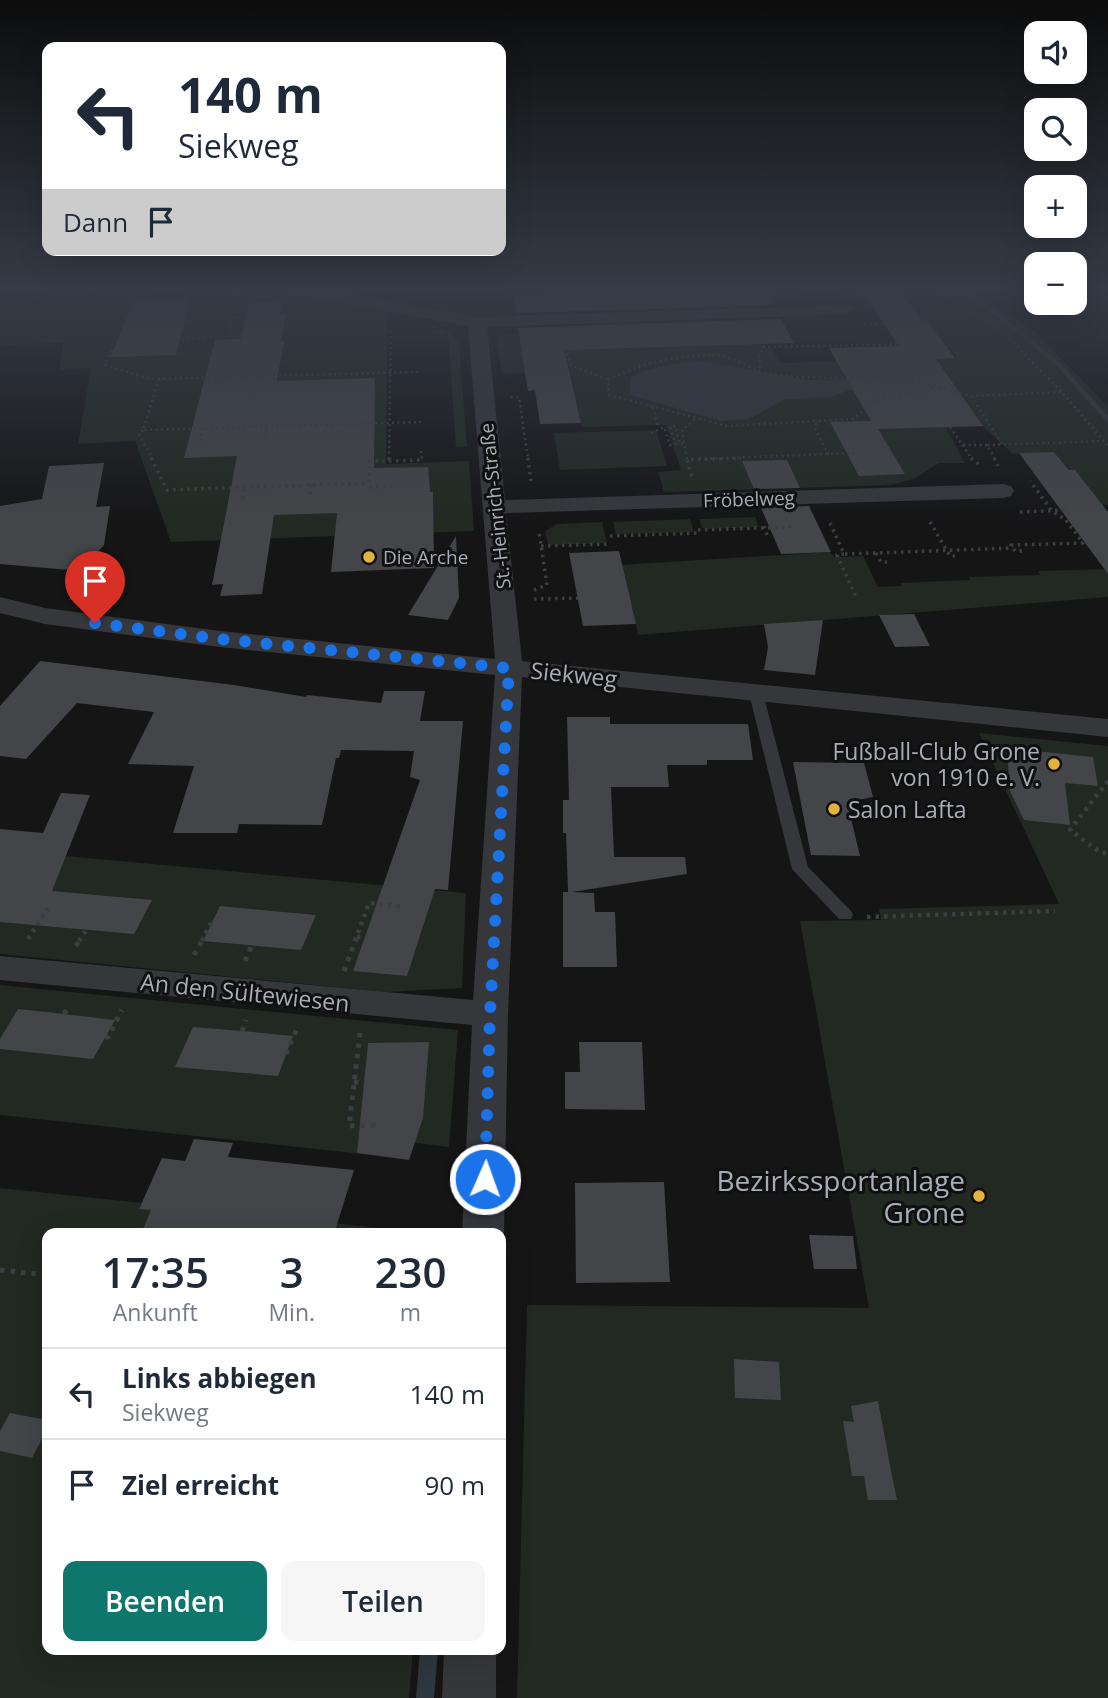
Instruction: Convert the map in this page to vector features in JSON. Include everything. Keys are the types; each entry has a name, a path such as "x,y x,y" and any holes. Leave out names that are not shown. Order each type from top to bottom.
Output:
{"street":[{"name":"St.-Heinrich-Straße","path":"481,368 509,668 490,1014 483,1228"},
{"name":"Fröbelweg","path":"495,507 701,500 1001,483"},
{"name":"Siekweg","path":"0,605 45,616 219,639 1108,729"},
{"name":"An den Sültewiesen","path":"0,968 490,1014"},
{"path":"469,1698 470,1655"}],"lane":[{"path":"756,693 800,869 845,915"}],"path":[{"path":"116,368 151,379 419,372"},
{"path":"389,461 390,368"},
{"path":"579,368 608,380 632,368"},
{"path":"1038,368 1108,446"},
{"path":"760,369 771,374 799,376 859,378 893,375 920,380 971,396 1062,392"},
{"path":"330,381 331,374"},
{"path":"273,385 274,376"},
{"path":"214,388 216,377"},
{"path":"159,379 143,430 139,434 167,490 369,483"},
{"path":"608,380 609,395 727,426 853,419 875,401 939,387"},
{"path":"971,396 1002,444"},
{"path":"653,407 658,427"},
{"path":"697,418 682,430 687,460 701,500"},
{"path":"143,430 421,422"},
{"path":"816,423 816,429 829,455"},
{"path":"325,432 326,425"},
{"path":"265,436 267,426"},
{"path":"651,433 658,427 664,427 670,444 676,444 670,427 675,426 680,444 684,444"},
{"path":"950,427 972,461 1001,483"},
{"path":"200,441 203,428"},
{"path":"962,445 1104,441"},
{"path":"987,445 997,461 1001,483"},
{"path":"391,486 369,487 369,461 422,460 421,451"},
{"path":"687,460 829,455 837,457 854,453"},
{"path":"1013,548 1012,545 1083,542 1066,520 1052,511 1025,475"},
{"path":"310,494 311,485"},
{"path":"243,499 245,487"},
{"path":"1017,512 1065,510 1063,508"},
{"path":"825,513 844,554"},
{"path":"930,522 950,556 955,556"},
{"path":"610,536 791,527"},
{"path":"541,546 612,546 608,528"},
{"path":"857,599 837,555 1013,548 1022,551"},
{"path":"876,553 881,562 887,562"},
{"path":"1108,781 1070,830 1101,853 1108,853"},
{"path":"381,1125 349,1126 354,1082 348,1002 357,937 369,903 401,906"},
{"path":"845,915 879,918 1055,911"},
{"path":"357,937 365,937"},
{"path":"354,1082 364,1083"},
{"path":"0,1270 42,1274"}],"shaded area":[{"path":"91,368 387,368 386,464 469,461 474,531 171,542 135,441 78,444"},
{"path":"450,368 461,368 467,446 456,447"},
{"path":"501,368 531,368 528,373 502,374"},
{"path":"566,368 1070,368 1108,407 1108,505 1102,505 1054,452 1013,454 983,426 946,428 965,463 939,463 914,479 891,485 664,492 658,472 681,470 666,425 582,427"},
{"path":"742,368 806,380 855,379 858,387 828,398 785,399 749,419 721,421 630,395 631,378 647,370"},
{"path":"656,430 667,466 560,470 554,433"},
{"path":"755,517 759,527 706,529 702,528 699,519"},
{"path":"690,519 694,532 616,534 613,522"},
{"path":"602,522 607,543 548,545 545,531 557,524"},
{"path":"830,552 834,557 863,556 878,587 901,586 901,583 970,580 969,577 1040,575 1038,571 1108,569 1108,597 638,635 632,605 622,605 620,565"},
{"name":"Bezirkssportanlage Grone","path":"979,733 1108,746 1108,1698 517,1698 527,1305 869,1308 800,921 881,920 879,909 1059,904"},
{"path":"0,850 466,893 462,988 386,992 0,954"},
{"path":"0,985 458,1030 449,1147 378,1138 372,1155 0,1115"},
{"path":"0,1188 380,1228 42,1228 42,1655 413,1655 409,1698 0,1698"}],"building":[{"path":"208,368 279,368 277,381 375,378 374,468 428,467 430,492 433,492 434,568 331,572 337,513 274,515 262,594 220,596 223,584 212,585 237,456 184,458"},
{"path":"524,368 568,368 581,423 540,424 535,390 528,391"},
{"path":"841,368 942,368 983,426 878,429 905,474 859,476 830,422 871,421"},
{"path":"1054,452 1069,470 1075,470 1108,512 1108,574 1019,453"},
{"path":"787,460 800,488 754,489 742,461"},
{"path":"104,463 96,507 110,506 104,545 81,571 0,564 0,506 42,499 49,466"},
{"path":"809,506 831,552 781,554 761,508"},
{"path":"456,536 459,598 448,620 408,615"},
{"path":"619,551 636,624 583,626 569,553"},
{"path":"914,614 930,646 895,647 879,615"},
{"path":"823,620 815,675 764,670 768,647 764,624"},
{"path":"40,661 234,685 306,697 381,703 384,691 425,691 420,721 463,721 448,890 435,889 407,976 353,971 420,780 410,777 414,751 341,750 339,758 336,758 322,825 239,824 237,833 173,833 194,766 128,764 154,712 77,703 26,759 0,756 0,706"},
{"path":"567,717 610,717 610,724 748,724 753,760 707,760 707,765 667,765 669,787 611,787 614,857 685,857 687,874 572,892 594,893 595,912 615,912 617,967 563,967 563,892 568,892 566,833 563,833 563,800 569,800"},
{"path":"1007,748 1093,757 1098,786 1065,783 1070,825 1024,820 1010,791"},
{"path":"793,762 864,763 873,797 847,802 860,856 811,855"},
{"path":"61,793 90,795 52,891 152,900 134,934 0,922 0,829 43,833"},
{"path":"220,906 316,915 301,950 203,941"},
{"path":"18,1009 115,1020 93,1059 0,1049 0,1039"},
{"path":"193,1027 293,1036 278,1076 175,1067"},
{"path":"429,1042 423,1118 409,1160 357,1153 368,1043"},
{"path":"579,1042 642,1042 645,1110 565,1109 565,1072 580,1072"},
{"path":"194,1139 233,1143 228,1157 354,1170 336,1228 144,1228 151,1210 139,1209 162,1158 185,1161"},
{"path":"664,1182 670,1282 576,1283 575,1183"},
{"path":"809,1235 853,1236 857,1269 814,1269"},
{"path":"734,1359 779,1362 781,1400 735,1398"},
{"path":"878,1401 897,1500 868,1500 864,1476 852,1476 843,1421 854,1422 851,1406"},
{"path":"10,1413 42,1419 42,1439 32,1458 0,1451 0,1431"}],"waterway":[{"path":"1062,368 1108,420"},
{"path":"425,1698 429,1655"}],"place":[{"name":"Die Arche","path":"369,557"},
{"name":"Fußball-Club Grone von 1910 e. V.","path":"1054,764"},
{"name":"Salon Lafta","path":"834,809"},
{"name":"Bezirkssportanlage Grone","path":"979,1196"}],"route":[{"path":"95,623 219,639 509,668 490,1014 485,1179"}]}
